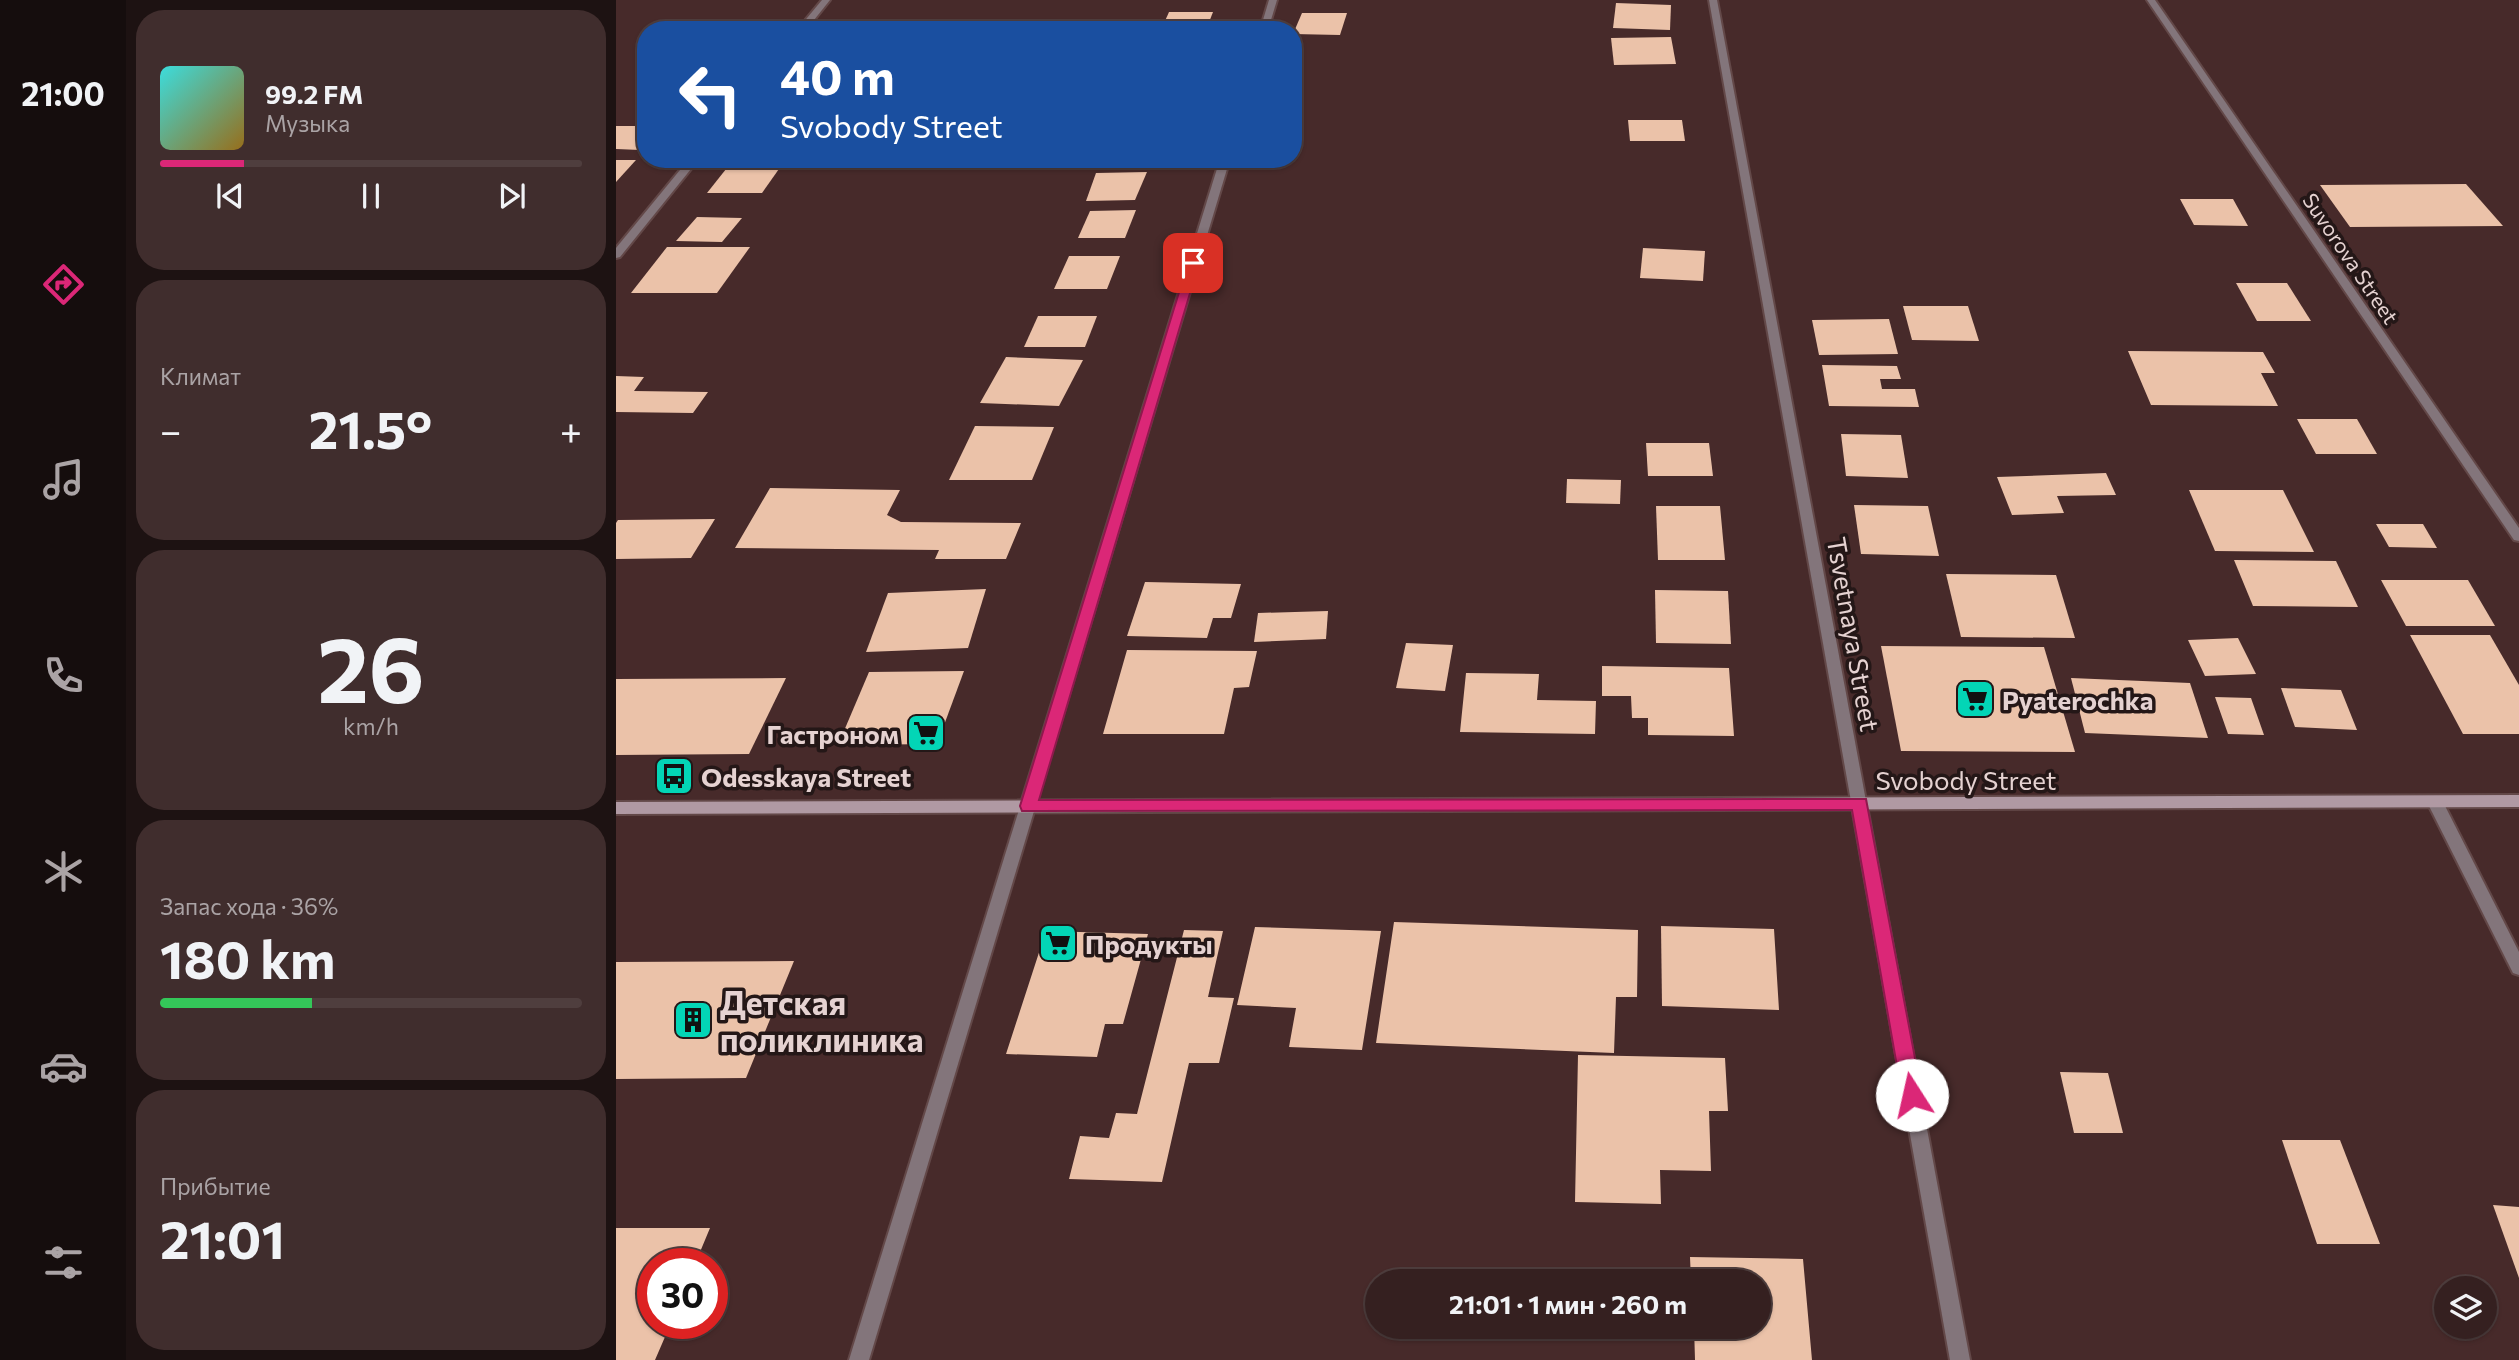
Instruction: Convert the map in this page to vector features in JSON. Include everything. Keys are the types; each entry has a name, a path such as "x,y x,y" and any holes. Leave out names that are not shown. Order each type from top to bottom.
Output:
{"main road":[{"name":"Svobody Street","path":"616,808 2519,802"}],"street":[{"path":"808,21 825,0"},
{"path":"1267,21 1273,0"},
{"name":"Tsvetnaya Street","path":"1713,0 1960,1360"},
{"name":"Suvorova Street","path":"2151,0 2519,537"},
{"path":"616,255 687,168"},
{"path":"859,1360 1222,168"},
{"path":"2435,802 2519,968"}],"building":[{"path":"1616,3 1671,5 1670,30 1613,28"},
{"path":"1169,12 1213,12 1210,21 1165,21"},
{"path":"1302,13 1347,13 1340,35 1302,34 1302,21 1299,21"},
{"path":"1671,37 1676,64 1614,65 1611,38"},
{"path":"1628,120 1682,120 1685,141 1630,141"},
{"path":"616,126 637,126 637,150 616,149"},
{"path":"616,160 636,160 616,182"},
{"path":"727,168 780,168 762,193 707,193"},
{"path":"1147,172 1135,200 1086,201 1096,173"},
{"path":"2466,184 2503,226 2350,227 2320,185"},
{"path":"2180,199 2233,199 2248,226 2194,225"},
{"path":"1136,210 1125,238 1078,238 1090,211"},
{"path":"697,217 742,218 722,242 676,241"},
{"path":"667,247 750,247 717,293 631,293"},
{"path":"1643,248 1705,251 1703,281 1640,278"},
{"path":"1069,256 1120,256 1107,289 1054,289"},
{"path":"2236,283 2287,283 2311,321 2257,321"},
{"path":"1903,306 1968,306 1979,341 1912,340"},
{"path":"1038,316 1097,316 1085,347 1024,347"},
{"path":"1889,319 1898,354 1819,355 1812,320"},
{"path":"2128,351 2263,352 2275,373 2261,373 2278,406 2151,405"},
{"path":"1006,357 1083,360 1059,406 980,403"},
{"path":"1822,365 1897,366 1901,379 1880,379 1882,389 1915,389 1919,407 1829,406"},
{"path":"616,376 644,377 634,391 708,392 693,413 616,412"},
{"path":"2297,419 2357,419 2377,454 2316,454"},
{"path":"975,426 1054,427 1032,480 949,480"},
{"path":"1841,434 1901,435 1908,478 1846,476"},
{"path":"1646,443 1709,443 1713,476 1648,476"},
{"path":"2106,473 2116,495 2057,496 2064,513 2012,515 1997,477"},
{"path":"1567,479 1621,480 1620,504 1566,503"},
{"path":"770,488 900,490 887,515 901,522 1021,523 1006,559 935,559 939,550 735,548"},
{"path":"2189,490 2283,490 2314,552 2215,551"},
{"path":"1854,505 1928,506 1939,556 1861,554"},
{"path":"1656,506 1720,506 1725,560 1658,560"},
{"path":"715,519 691,558 616,559 618,520"},
{"path":"2376,524 2423,524 2437,548 2389,547"},
{"path":"2234,560 2336,561 2358,607 2253,606"},
{"path":"1946,574 2056,575 2075,638 1961,637"},
{"path":"2381,580 2468,580 2495,626 2406,626"},
{"path":"1145,582 1241,584 1231,618 1213,618 1207,638 1127,636"},
{"path":"986,589 968,648 866,652 888,593"},
{"path":"1655,590 1728,591 1731,644 1656,643"},
{"path":"1328,611 1326,639 1254,642 1258,613"},
{"path":"2410,635 2490,635 2519,685 2519,734 2463,734"},
{"path":"2238,638 2256,674 2205,676 2188,640"},
{"path":"1406,643 1453,645 1445,691 1396,688"},
{"name":"Pyaterochka","path":"1881,646 2044,647 2075,752 1901,751"},
{"path":"1127,650 1257,651 1249,687 1234,688 1224,734 1103,734"},
{"path":"1602,666 1729,668 1734,736 1648,735 1648,718 1632,718 1631,696 1602,696"},
{"path":"964,671 937,744 838,745 869,672"},
{"path":"1466,673 1539,674 1537,700 1596,701 1595,734 1460,732"},
{"path":"786,678 749,754 616,755 616,679"},
{"path":"2071,678 2190,683 2208,738 2085,733"},
{"path":"2281,688 2341,690 2357,730 2295,727"},
{"path":"2215,697 2251,698 2264,735 2228,734"},
{"path":"1394,922 1638,930 1637,997 1616,997 1614,1053 1376,1043"},
{"path":"1661,926 1774,929 1779,1010 1662,1006"},
{"path":"1255,927 1381,931 1362,1050 1289,1047 1296,1008 1237,1005"},
{"path":"1184,930 1223,931 1208,997 1234,998 1219,1063 1189,1063 1162,1182 1069,1179 1080,1136 1109,1138 1116,1113 1137,1114"},
{"path":"1046,931 1148,934 1123,1024 1105,1024 1097,1057 1006,1054"},
{"name":"Детская поликлиника","path":"794,961 746,1078 616,1079 616,962"},
{"path":"1578,1055 1725,1058 1728,1111 1709,1111 1711,1171 1660,1170 1661,1204 1575,1202"},
{"path":"2060,1072 2108,1073 2123,1133 2074,1133"},
{"path":"2282,1140 2340,1140 2380,1244 2317,1244"},
{"path":"2493,1205 2519,1207 2519,1278"},
{"path":"616,1228 710,1228 702,1248 637,1248 637,1339 664,1339 655,1360 616,1360"},
{"path":"1690,1257 1803,1259 1812,1360 1695,1360 1694,1339 1771,1339 1771,1269 1690,1269"}],"place":[{"name":"Pyaterochka","path":"1975,699"},
{"name":"Гастроном","path":"926,733"},
{"name":"Odesskaya Street","path":"674,776"},
{"name":"Продукты","path":"1058,943"},
{"name":"Детская поликлиника","path":"693,1020"}],"route":[{"path":"1193,263 1028,806 1860,804 1912,1095"}]}
